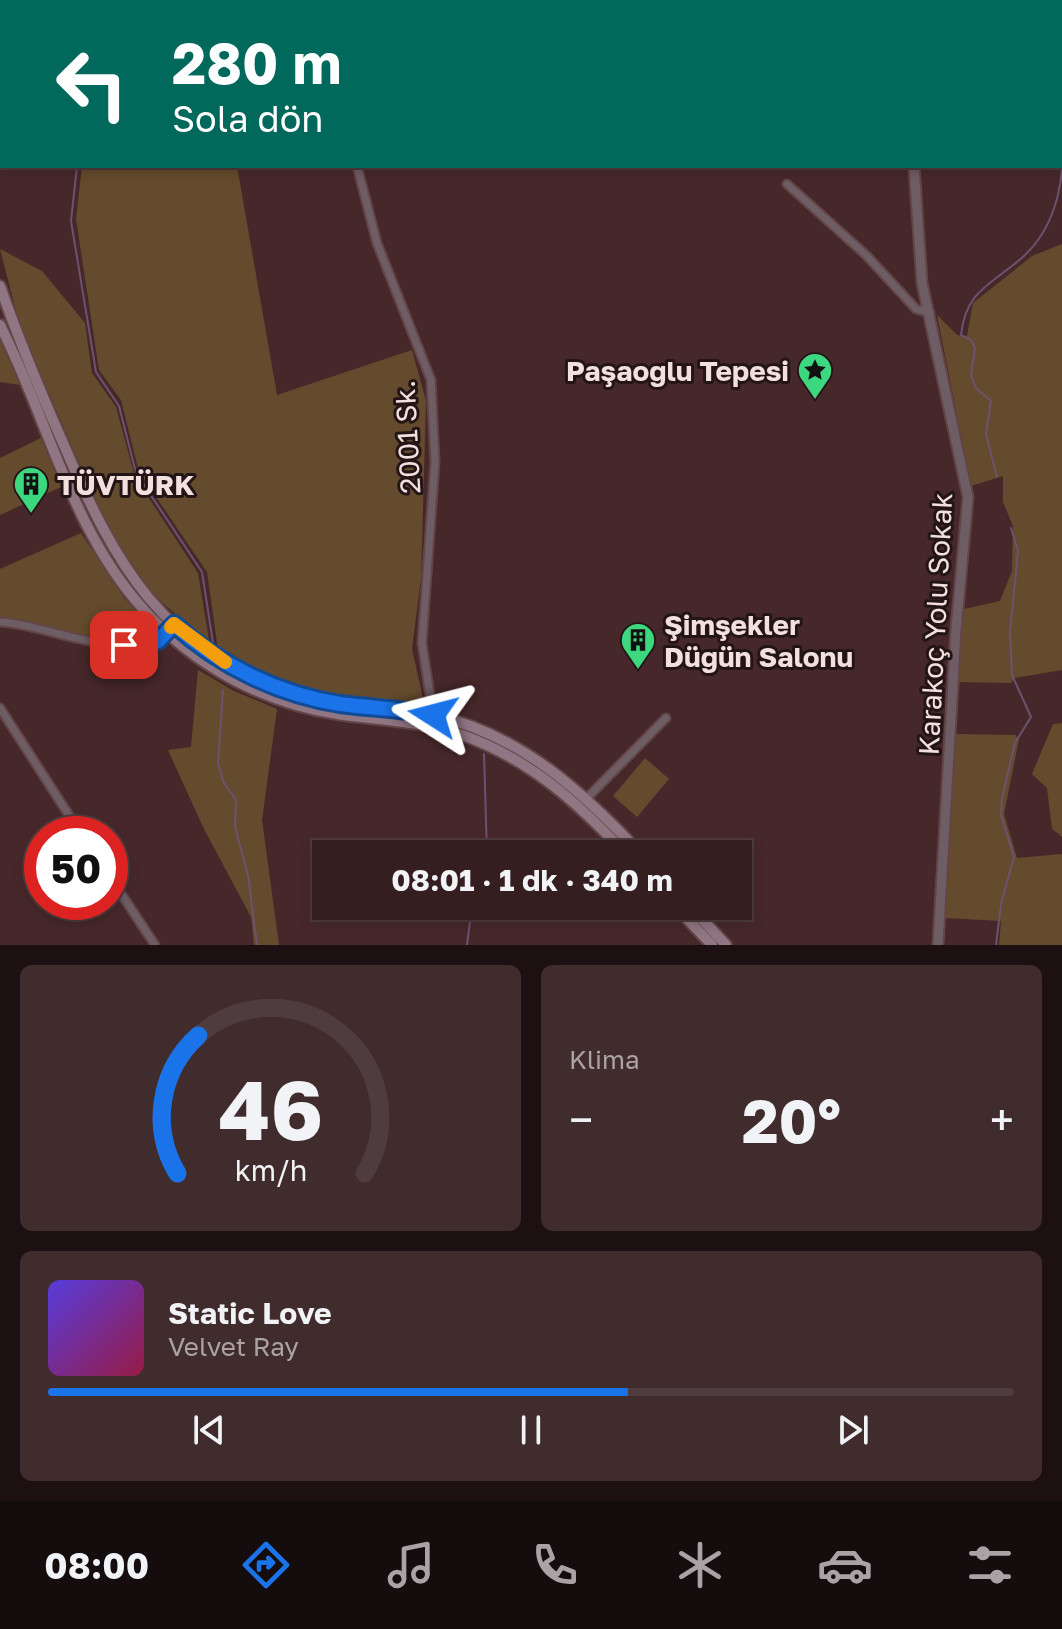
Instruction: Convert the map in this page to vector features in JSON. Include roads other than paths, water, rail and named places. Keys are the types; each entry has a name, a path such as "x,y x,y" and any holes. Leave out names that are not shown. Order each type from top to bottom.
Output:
{"main road":[{"path":"0,286 20,344 98,524 135,583 170,628 221,660 275,686 339,703 433,715 514,745 587,798 628,840"},
{"path":"0,325 92,537 129,593 211,667 273,697 333,713 441,729 506,754 567,794 612,840"},
{"path":"688,920 712,945"},
{"path":"703,920 726,945"}],"street":[{"name":"2001 Sk.","path":"358,168 377,243 431,380 435,462 422,643 433,715"},
{"name":"Karakoç Yolu Sokak","path":"914,168 922,283 968,497 955,645 938,945"},
{"path":"787,184 866,255 916,309 930,313"},
{"path":"0,622 99,643 137,646 158,641 170,628"},
{"path":"0,708 69,816"},
{"path":"587,798 666,718"},
{"path":"128,904 155,945"}],"waterway":[{"path":"77,168 71,221 96,372 119,406 136,473 202,572 213,643"},
{"path":"997,477 986,434 991,401 976,388 971,375 975,348 971,340 961,335 964,319 983,288 1025,255 1040,237 1055,205 1062,170"},
{"path":"996,945 1001,904 1014,857 1001,815 1002,798 1015,743 1031,717 1012,675 1010,632 1018,551 1011,528"},
{"path":"223,690 218,764 224,783 236,800 235,827 248,875 257,945"},
{"path":"484,754 487,840"},
{"path":"467,945 470,920"}],"place":[{"name":"Paşaoğlu Tepesi","path":"815,401"},
{"name":"TÜVTÜRK","path":"31,515"},
{"name":"Şimşekler Düğün Salonu","path":"638,671"}]}
